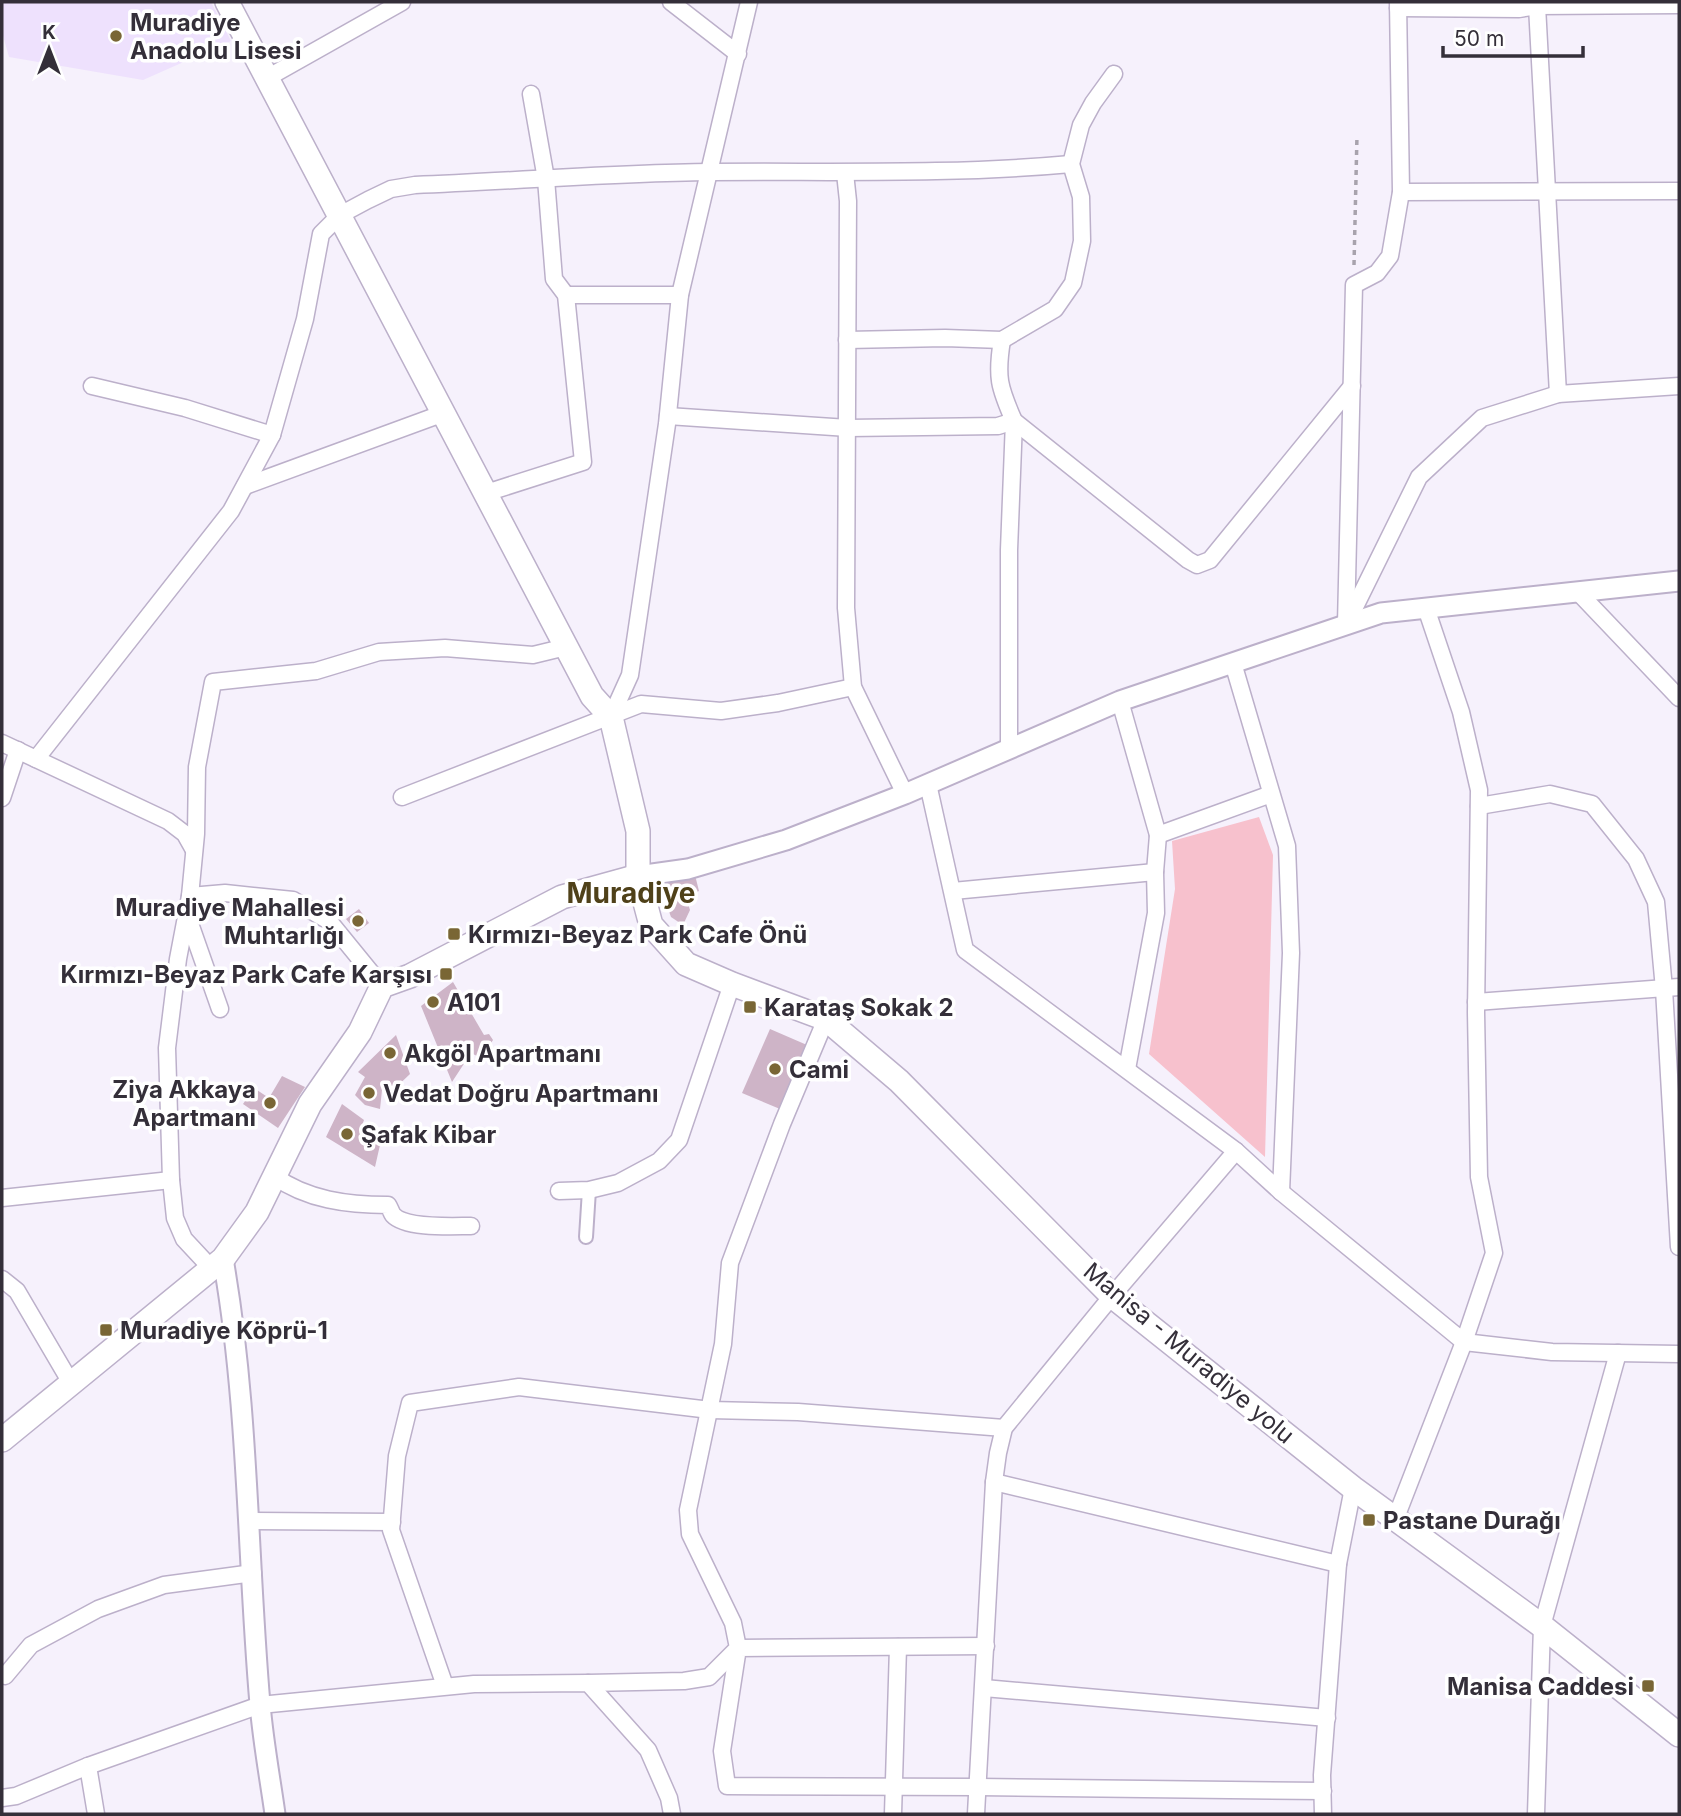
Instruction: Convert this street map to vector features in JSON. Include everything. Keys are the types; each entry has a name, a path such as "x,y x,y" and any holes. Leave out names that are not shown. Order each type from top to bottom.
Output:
{"main road":[{"path":"227,2 592,696 611,718"},
{"name":"Manisa - Muradiye yolu","path":"611,718 638,831 638,876 651,925 686,964 732,985 826,1019 898,1081 1112,1296 1353,1488 1677,1727"},
{"path":"2,1440 217,1263 257,1212 310,1104 360,1032 382,986 410,976 562,897 638,876"}],"street":[{"path":"267,78 402,2"},
{"path":"671,2 738,54"},
{"path":"611,718 630,675 668,416 680,295 749,2"},
{"path":"1346,624 1354,285 1377,273 1390,256 1401,192 1398,5 1519,9 1536,6 1679,5"},
{"path":"1536,6 1558,394"},
{"path":"847,340 1002,340 1055,309 1073,283 1082,241 1081,197 1071,164 1081,125 1114,74"},
{"path":"486,493 583,462 566,295 554,279 546,179 531,94"},
{"path":"36,759 231,511 245,486 272,435 305,320 321,234 340,215 391,189 415,185 710,172 845,173 1020,169 1071,164"},
{"path":"845,173 848,201 846,608 853,687 905,794"},
{"path":"1401,192 1679,191"},
{"path":"566,295 680,295"},
{"path":"1002,340 997,370 1002,393 1014,421 1009,550 1009,749"},
{"path":"92,386 185,408 272,435"},
{"path":"1014,421 1197,565 1210,560 1352,386"},
{"path":"1346,624 1419,477 1482,418 1558,394 1679,386"},
{"path":"245,486 444,413"},
{"path":"668,416 848,428 998,426 1014,421"},
{"path":"638,876 688,869 786,840 905,794 1120,701 1381,613 1679,581"},
{"path":"1578,592 1679,698"},
{"path":"1395,1520 1464,1342 1494,1253 1479,1177 1476,1002 1479,790 1461,712 1426,608"},
{"path":"275,1814 260,1705 250,1521 234,1325 217,1263 184,1239 175,1218 171,1180 167,1048 177,959 190,896 197,767 213,682 316,671 379,652 445,648 533,655 566,646"},
{"path":"1233,663 1287,846 1291,953 1281,1192"},
{"path":"402,797 611,718 641,704 721,711 778,704 853,687"},
{"path":"1120,701 1158,835 1156,913 1127,1069"},
{"path":"2,743 168,821 185,834 194,850"},
{"path":"2,798 18,750"},
{"path":"928,784 965,950 1236,1151 1281,1192 1464,1342 1552,1352 1679,1354"},
{"path":"1158,835 1271,794"},
{"path":"1479,806 1550,794 1592,804 1636,859 1656,902 1672,988 1679,1247"},
{"path":"953,891 1155,872"},
{"path":"190,896 225,893 293,900 328,921 382,986"},
{"path":"187,914 220,1009"},
{"path":"559,1191 589,1191 618,1183 659,1161 679,1140 732,985"},
{"path":"1476,1002 1672,988"},
{"path":"826,1019 782,1124 730,1263 723,1344 688,1510 690,1534 733,1623 738,1648 722,1751 727,1786 1323,1791"},
{"path":"976,1814 994,1482 1004,1428 1236,1151"},
{"path":"274,1176 292,1189 349,1205 388,1205 394,1216 402,1221 425,1225 471,1226"},
{"path":"2,1198 171,1180"},
{"path":"586,1237 589,1191"},
{"path":"2,1279 17,1291 71,1383"},
{"path":"1536,1814 1542,1626 1618,1353"},
{"path":"445,1686 391,1530 397,1456 410,1403 519,1387 710,1410 798,1412 1004,1428"},
{"path":"994,1482 1338,1564"},
{"path":"1323,1814 1338,1564 1353,1488"},
{"path":"250,1521 392,1522"},
{"path":"5,1676 31,1645 98,1609 164,1585 253,1573"},
{"path":"2,1798 16,1796 88,1766 260,1705 474,1684 684,1681 709,1677 738,1648 986,1646"},
{"path":"893,1814 898,1647"},
{"path":"588,1683 648,1750 669,1798 672,1814"},
{"path":"984,1688 1327,1718"},
{"path":"88,1766 96,1814"}],"path":[{"path":"1354,285 1357,135"}],"shaded area":[{"name":"Muradiye Anadolu Lisesi","path":"2,2 211,2 231,41 143,80 9,57 2,32"},
{"path":"1259,817 1273,855 1265,1157 1149,1054 1175,889 1172,841"}],"building":[{"path":"695,875 699,891 686,897 690,910 683,925 671,917 659,884"},
{"name":"Muradiye Mahallesi Muhtarlığı","path":"359,909 369,923 357,932 346,919"},
{"path":"453,982 484,1035 489,1034 493,1040 481,1058 471,1053 452,1082 421,1006"},
{"name":"Cami","path":"770,1029 807,1045 780,1109 742,1093"},
{"name":"Akgöl Apartmanı","path":"396,1035 410,1074 388,1095 382,1090 380,1109 365,1105 355,1095 365,1077 358,1072"},
{"name":"Ziya Akkaya Apartmanı","path":"282,1076 305,1087 278,1128 243,1104 254,1088 269,1098"},
{"name":"Şafak Kibar","path":"342,1104 364,1120 360,1131 380,1145 375,1167 326,1137"}],"place":[{"name":"Muradiye Anadolu Lisesi","path":"116,36"},
{"name":"Muradiye Mahallesi Muhtarlığı","path":"358,921"},
{"name":"Kırmızı-Beyaz Park Cafe Önü","path":"454,934"},
{"name":"Kırmızı-Beyaz Park Cafe Karşısı","path":"446,974"},
{"name":"A101","path":"433,1002"},
{"name":"Karataş Sokak 2","path":"750,1007"},
{"name":"Akgöl Apartmanı","path":"390,1053"},
{"name":"Cami","path":"775,1069"},
{"name":"Vedat Doğru Apartmanı","path":"369,1093"},
{"name":"Ziya Akkaya Apartmanı","path":"270,1103"},
{"name":"Şafak Kibar","path":"347,1134"},
{"name":"Muradiye Köprü-1","path":"106,1330"},
{"name":"Pastane Durağı","path":"1369,1520"},
{"name":"Manisa Caddesi","path":"1648,1686"}],"district":[{"name":"Muradiye","path":"631,893"}]}
